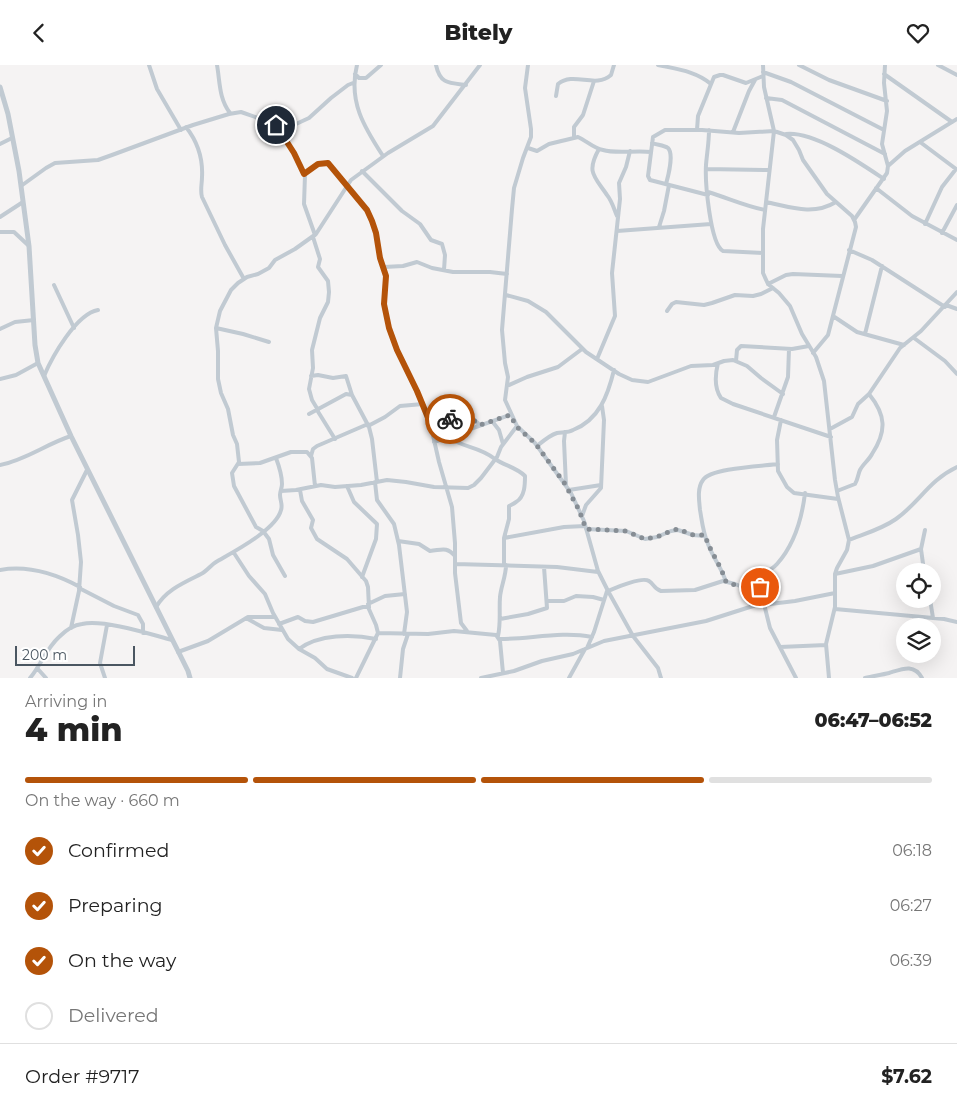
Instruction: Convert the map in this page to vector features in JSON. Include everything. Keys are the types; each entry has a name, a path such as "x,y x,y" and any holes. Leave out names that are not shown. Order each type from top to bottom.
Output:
{"street":[{"path":"149,65 158,89 181,130"},
{"path":"217,65 221,96 224,106 230,113"},
{"path":"357,65 353,83 359,117 383,156"},
{"path":"355,74 362,79 366,78 381,65"},
{"path":"436,65 440,78 445,81 466,85"},
{"path":"285,576 273,555 269,539 263,531 256,527 234,487 232,473 238,464 237,444 232,435 228,409 220,393 218,379 216,328 225,300 230,290 244,279 269,268 275,260 314,236 330,215 351,180 383,156 433,126 480,65"},
{"path":"528,65 525,88 532,129 528,148 522,158 514,188 502,330 507,386 505,401 517,427 537,446 568,488 582,516 598,572 607,591 633,636 655,663 661,678"},
{"path":"556,97 558,84 566,79 603,80 608,77 614,65"},
{"path":"658,65 690,73 710,84"},
{"path":"763,65 766,98 774,131 765,210 763,273 768,284 790,306 813,353 824,381 838,499 849,540 847,550 835,574 835,609 826,645 829,678"},
{"path":"800,65 829,80 887,101"},
{"path":"885,65 887,101 882,144 888,166"},
{"path":"938,65 957,75"},
{"path":"697,130 698,117 714,77 720,75 743,83 755,80 763,74"},
{"path":"763,74 791,81 884,130"},
{"path":"884,74 952,122"},
{"path":"733,132 755,80"},
{"path":"574,138 574,127 583,115 594,81"},
{"path":"21,186 46,167 55,163 98,159 230,113 241,112 276,125 291,125 306,120 345,87 353,83"},
{"path":"0,87 21,186 29,246 35,345 38,363 71,437 190,678"},
{"path":"766,98 782,100 885,154"},
{"path":"854,220 884,179 888,166 904,151 957,119"},
{"path":"276,125 294,153 306,179 304,203 320,259 318,267 328,281 328,301 320,318 312,344 314,368 309,389 312,400 335,439"},
{"path":"186,127 196,143 202,172 202,197 244,279"},
{"path":"765,210 708,193 655,182 649,178 653,137 664,130 774,131 800,135 822,142 884,179"},
{"path":"709,130 706,169 708,193 711,224 720,249 723,251 763,253"},
{"path":"784,134 793,140 808,167 827,194 847,210 854,220 856,227 828,335 813,353"},
{"path":"0,143 12,138"},
{"path":"528,148 537,151 549,144 574,138 582,139 599,149 610,152 651,152"},
{"path":"652,143 666,147 671,157 664,211 659,227"},
{"path":"920,143 957,169 942,187 925,224"},
{"path":"599,149 592,166 594,177 608,195 618,219"},
{"path":"597,359 615,316 612,273 618,219 619,183 630,151"},
{"path":"304,174 312,167 326,162 367,210 376,233 380,258 386,276 384,304 389,328 431,425 453,514 455,563 461,623 467,631"},
{"path":"706,169 769,171"},
{"path":"362,171 402,211 420,224 431,240 442,243 444,270"},
{"path":"876,188 898,207 925,224 957,240"},
{"path":"0,217 23,202"},
{"path":"766,202 809,210 822,209 836,202"},
{"path":"942,233 957,205"},
{"path":"617,231 711,224"},
{"path":"0,232 14,232 29,246"},
{"path":"849,250 882,266 946,306 957,309"},
{"path":"384,267 403,266 417,262 444,270 507,274"},
{"path":"865,335 882,266"},
{"path":"768,284 786,275 793,274 842,276"},
{"path":"54,285 74,328"},
{"path":"668,311 672,304 676,302 704,305 735,295 753,296 773,288"},
{"path":"830,429 852,417 858,404 869,394 900,348 946,306 957,291"},
{"path":"506,295 528,301 546,312 582,349 614,370 632,379 648,382 693,366 708,366 728,360 747,366 783,393"},
{"path":"44,376 58,350 74,328 88,313 98,309"},
{"path":"833,317 865,335 904,345"},
{"path":"0,329 15,322 34,320"},
{"path":"216,328 242,333 268,342"},
{"path":"914,337 945,361 957,374"},
{"path":"736,361 737,350 741,346 789,349 809,346"},
{"path":"507,386 558,367 582,349"},
{"path":"774,417 788,377 789,349"},
{"path":"0,379 16,375 38,363"},
{"path":"718,363 716,385 721,398 733,404 830,437"},
{"path":"582,516 586,505 599,492 601,485 604,420 602,406 614,370"},
{"path":"312,376 318,375 333,378 346,376 352,395 368,425 372,439 377,500 394,524 405,594 407,612 406,634 400,678"},
{"path":"309,414 346,394 352,395"},
{"path":"837,491 855,484 859,471 871,457 880,436 883,421 882,415 880,408 869,394"},
{"path":"315,487 311,456 313,449 368,425 400,406 423,404"},
{"path":"537,446 553,435 580,427 602,406"},
{"path":"431,425 462,415 470,416 480,425"},
{"path":"434,442 510,415"},
{"path":"781,420 777,440 778,471 787,487 794,493 838,499"},
{"path":"492,421 499,431 503,444"},
{"path":"281,491 395,480 423,486 468,488 481,478 503,444 517,427"},
{"path":"565,432 568,488"},
{"path":"0,465 21,459 50,444 71,437"},
{"path":"448,437 457,443 481,449 525,476 522,496 517,502 509,506 509,519 504,538 505,578 500,595 499,637 504,673"},
{"path":"238,464 260,463 291,452 303,451 311,456"},
{"path":"156,607 167,593 257,537 281,512 282,477 276,457"},
{"path":"726,582 721,567 712,554 705,535 699,499 699,491 703,479 708,475 724,471 778,464"},
{"path":"849,540 895,520 936,479 957,467"},
{"path":"71,627 80,587 81,562 72,500 88,469"},
{"path":"568,488 601,485"},
{"path":"347,486 354,503 377,524 376,539 362,577"},
{"path":"300,490 302,501 313,520 312,531 317,539 347,559 368,587 368,606 378,633 356,678"},
{"path":"796,678 770,629 760,593 762,577 776,565 796,533 801,519 805,493"},
{"path":"504,538 564,527 626,531 645,539 657,537 678,529 693,535 705,535"},
{"path":"923,563 921,549 925,530"},
{"path":"398,541 419,544 430,551 448,549 455,556"},
{"path":"835,574 873,566 921,549"},
{"path":"234,553 249,576 265,593 282,630 299,649 313,656 327,669 351,678"},
{"path":"455,563 574,568 598,572"},
{"path":"500,619 547,608 544,567"},
{"path":"0,570 16,568 34,570 58,577 114,606 138,615 143,624 143,633"},
{"path":"607,591 634,581 646,579 657,590 661,591 695,590 719,582 726,582 760,593"},
{"path":"569,678 592,637 607,591"},
{"path":"481,678 573,654 604,641 706,621 762,604 794,601 835,593"},
{"path":"279,624 298,617 305,621 313,622 368,606 385,596 405,594"},
{"path":"547,601 564,601 576,596 604,600"},
{"path":"835,609 872,614 933,618 931,608"},
{"path":"178,652 208,641 246,618 252,616 275,617"},
{"path":"246,618 264,629 282,630"},
{"path":"941,619 957,621"},
{"path":"30,678 49,648 58,638 71,627 84,623 107,625 172,640"},
{"path":"105,678 100,663 107,625"},
{"path":"378,633 406,634 467,631 493,634 499,637 534,638 565,634 592,637"},
{"path":"299,649 316,641 341,636 376,639"},
{"path":"780,647 826,645"},
{"path":"865,678 905,667 914,669 922,678"},
{"path":"37,668 46,678"}],"way so far":[{"path":"450,419 466,415 470,416 480,425 510,415 517,427 535,443 571,493 586,529 626,531 645,539 657,537 678,529 693,535 705,535 712,554 724,573 726,582 760,593 760,587"}],"route":[{"path":"276,125 294,153 304,174 318,164 328,163 367,210 376,233 380,258 386,276 384,304 389,328 397,350 431,425 450,419"}]}
